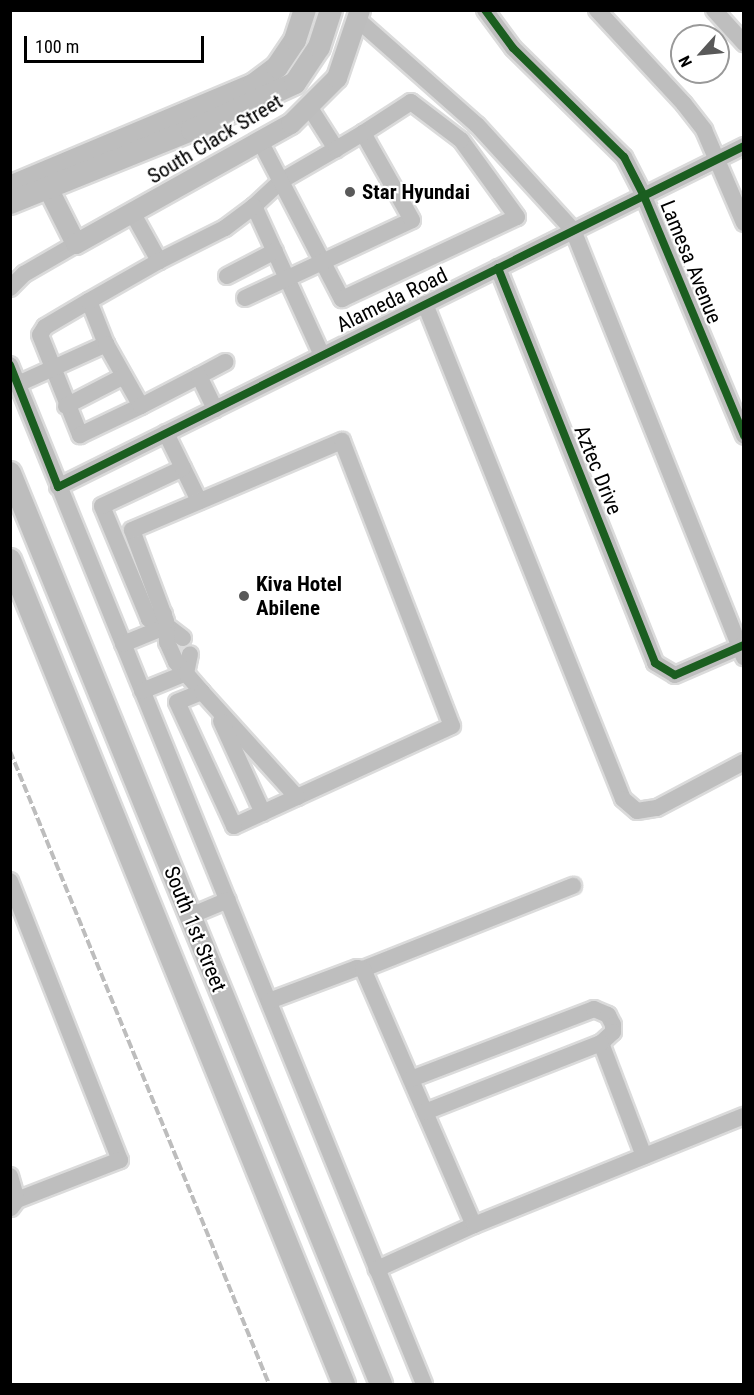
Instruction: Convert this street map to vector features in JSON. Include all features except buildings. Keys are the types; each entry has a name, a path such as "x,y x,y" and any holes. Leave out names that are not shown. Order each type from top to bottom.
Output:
{"highway":[{"path":"44,182 253,85 277,67 295,40 305,10"},
{"path":"11,190 44,182 192,130 295,82 318,47 331,10"},
{"name":"South 1st Street","path":"10,473 381,1384"},
{"name":"South 1st Street","path":"10,560 344,1384"},
{"path":"159,929 190,916"}],"main road":[{"name":"South Clack Street","path":"76,244 261,143 310,108 337,78 358,15"},
{"path":"44,182 76,244"}],"street":[{"name":"Lamesa Avenue","path":"485,10 527,63 613,144 643,194 744,436"},
{"path":"597,10 684,104 704,130 744,223"},
{"path":"714,10 744,43"},
{"path":"358,15 477,125 573,230 742,650"},
{"path":"225,362 80,435 52,371 40,335 45,327 89,301 159,261 225,228 254,207 281,181 411,102 461,140 518,217 342,299 323,261 281,181 261,143"},
{"path":"310,108 336,149"},
{"path":"245,298 412,220 363,133"},
{"name":"Alameda Road","path":"58,487 643,194 744,146"},
{"path":"254,207 322,355"},
{"path":"133,214 159,261"},
{"path":"10,288 24,274 76,244"},
{"path":"227,276 275,251"},
{"name":"Aztec Drive","path":"498,268 655,663 675,675 742,650"},
{"path":"89,301 106,344 141,406"},
{"path":"425,304 623,799 637,811 657,808 744,762"},
{"path":"18,384 52,371 106,344"},
{"name":"South 1st Street","path":"10,365 424,1384"},
{"path":"66,406 124,376"},
{"path":"199,376 215,409"},
{"path":"166,433 199,501"},
{"path":"208,698 177,702 234,826 452,726 342,441 132,530 165,620 167,642 186,673 297,797"},
{"path":"183,468 102,506 149,619 165,620 183,638"},
{"path":"123,644 165,620"},
{"path":"186,673 190,654"},
{"path":"142,691 186,673"},
{"path":"208,698 263,813"},
{"path":"10,881 120,1160 14,1205 10,1176"},
{"path":"269,1001 357,968 363,969 573,886"},
{"path":"190,916 228,900"},
{"path":"363,969 474,1225"},
{"path":"411,1078 594,1009 608,1015 613,1025 613,1032 601,1043 425,1112"},
{"path":"601,1043 644,1156"},
{"path":"377,1269 474,1225 744,1116"}],"railway":[{"path":"10,751 269,1384"}],"cycle path":[{"path":"485,10 513,48 624,157 643,194 744,436"},
{"path":"10,365 58,487 744,146"},
{"path":"498,268 655,663 675,675 744,645"}],"place":[{"name":"Star Hyundai","path":"350,192"},
{"name":"Kiva Hotel Abilene","path":"244,596"}]}
